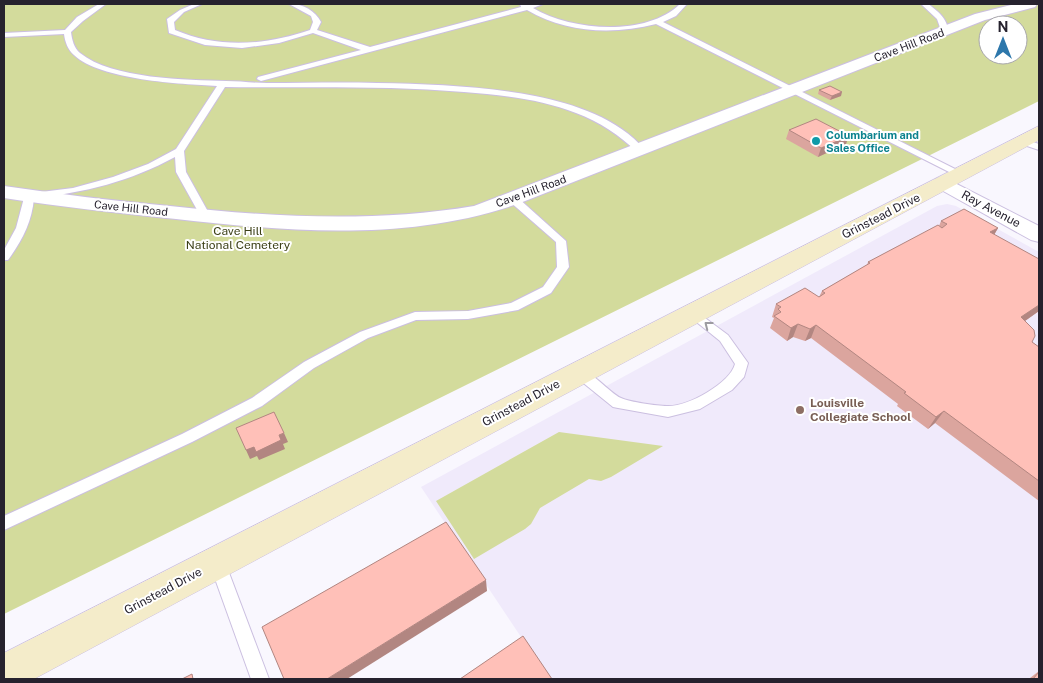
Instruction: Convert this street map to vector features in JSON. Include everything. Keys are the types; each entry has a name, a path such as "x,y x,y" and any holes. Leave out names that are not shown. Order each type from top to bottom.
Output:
{"main road":[{"name":"Grinstead Drive","path":"4,674 693,313 952,179 1033,140"}],"street":[{"name":"Cave Hill Road","path":"4,192 206,217 338,224 409,221 470,213 513,199 945,31 1009,8 1030,4"},
{"name":"Ray Avenue","path":"952,179 1039,235"}],"lane":[{"path":"4,35 67,32 80,19 103,4"},
{"path":"199,4 182,11 170,21 172,31 183,37 201,41 250,44 299,37 313,31 367,49"},
{"path":"292,4 314,15 317,22 313,31"},
{"path":"223,83 254,81 524,6 540,4"},
{"path":"524,6 553,21 579,26 615,27 658,22 673,16 684,4"},
{"path":"924,4 937,13 943,22 945,31"},
{"path":"658,22 793,90 952,179"},
{"path":"67,32 68,42 77,54 101,66 130,74 184,82 378,85 496,93 535,99 591,115 620,131 640,150"},
{"path":"4,257 15,244 28,215 29,196 74,192 151,166 179,151 223,83"},
{"path":"179,151 181,172 206,217"},
{"path":"4,523 187,438 257,402 309,365 364,335 415,316 468,315 514,307 546,290 563,267 561,241 513,199"},
{"path":"578,373 618,403 668,412 695,405 727,386 740,374 742,363 724,338 693,313"},
{"path":"217,562 260,679"}],"shaded area":[{"name":"Louisville Collegiate School","path":"947,204 956,206 1039,252 1039,679 549,679 421,487 937,206"}],"green space":[{"name":"Cave Hill National Cemetery","path":"4,4 1039,4 1039,101 4,614"},
{"path":"559,432 663,446 611,477 601,481 589,479 540,508 531,524 525,529 474,559 436,501"}],"building":[{"path":"830,86 842,92 832,96 819,90"},
{"path":"816,119 849,136 821,148 789,130"},
{"name":"Louisville Collegiate School","path":"964,209 998,228 990,232 1039,259 1039,305 1021,317 1034,330 1035,336 1032,342 1039,347 1039,481 944,411 936,417 904,393 906,392 816,325 810,329 798,324 791,328 774,316 781,312 778,309 781,307 776,304 805,288 819,297 825,293 822,291 870,263 868,262 938,225 942,228 947,224 941,221"},
{"path":"274,412 284,433 279,435 281,440 256,452 254,447 246,450 236,428"},
{"path":"446,522 486,580 327,679 284,679 262,627"},
{"path":"523,636 552,679 460,679"},
{"path":"1039,672 1039,679 1033,679"},
{"path":"192,674 193,679 182,679"}],"place":[{"name":"Columbarium and Sales Office","path":"816,141"},
{"name":"Louisville Collegiate School","path":"800,410"}]}
